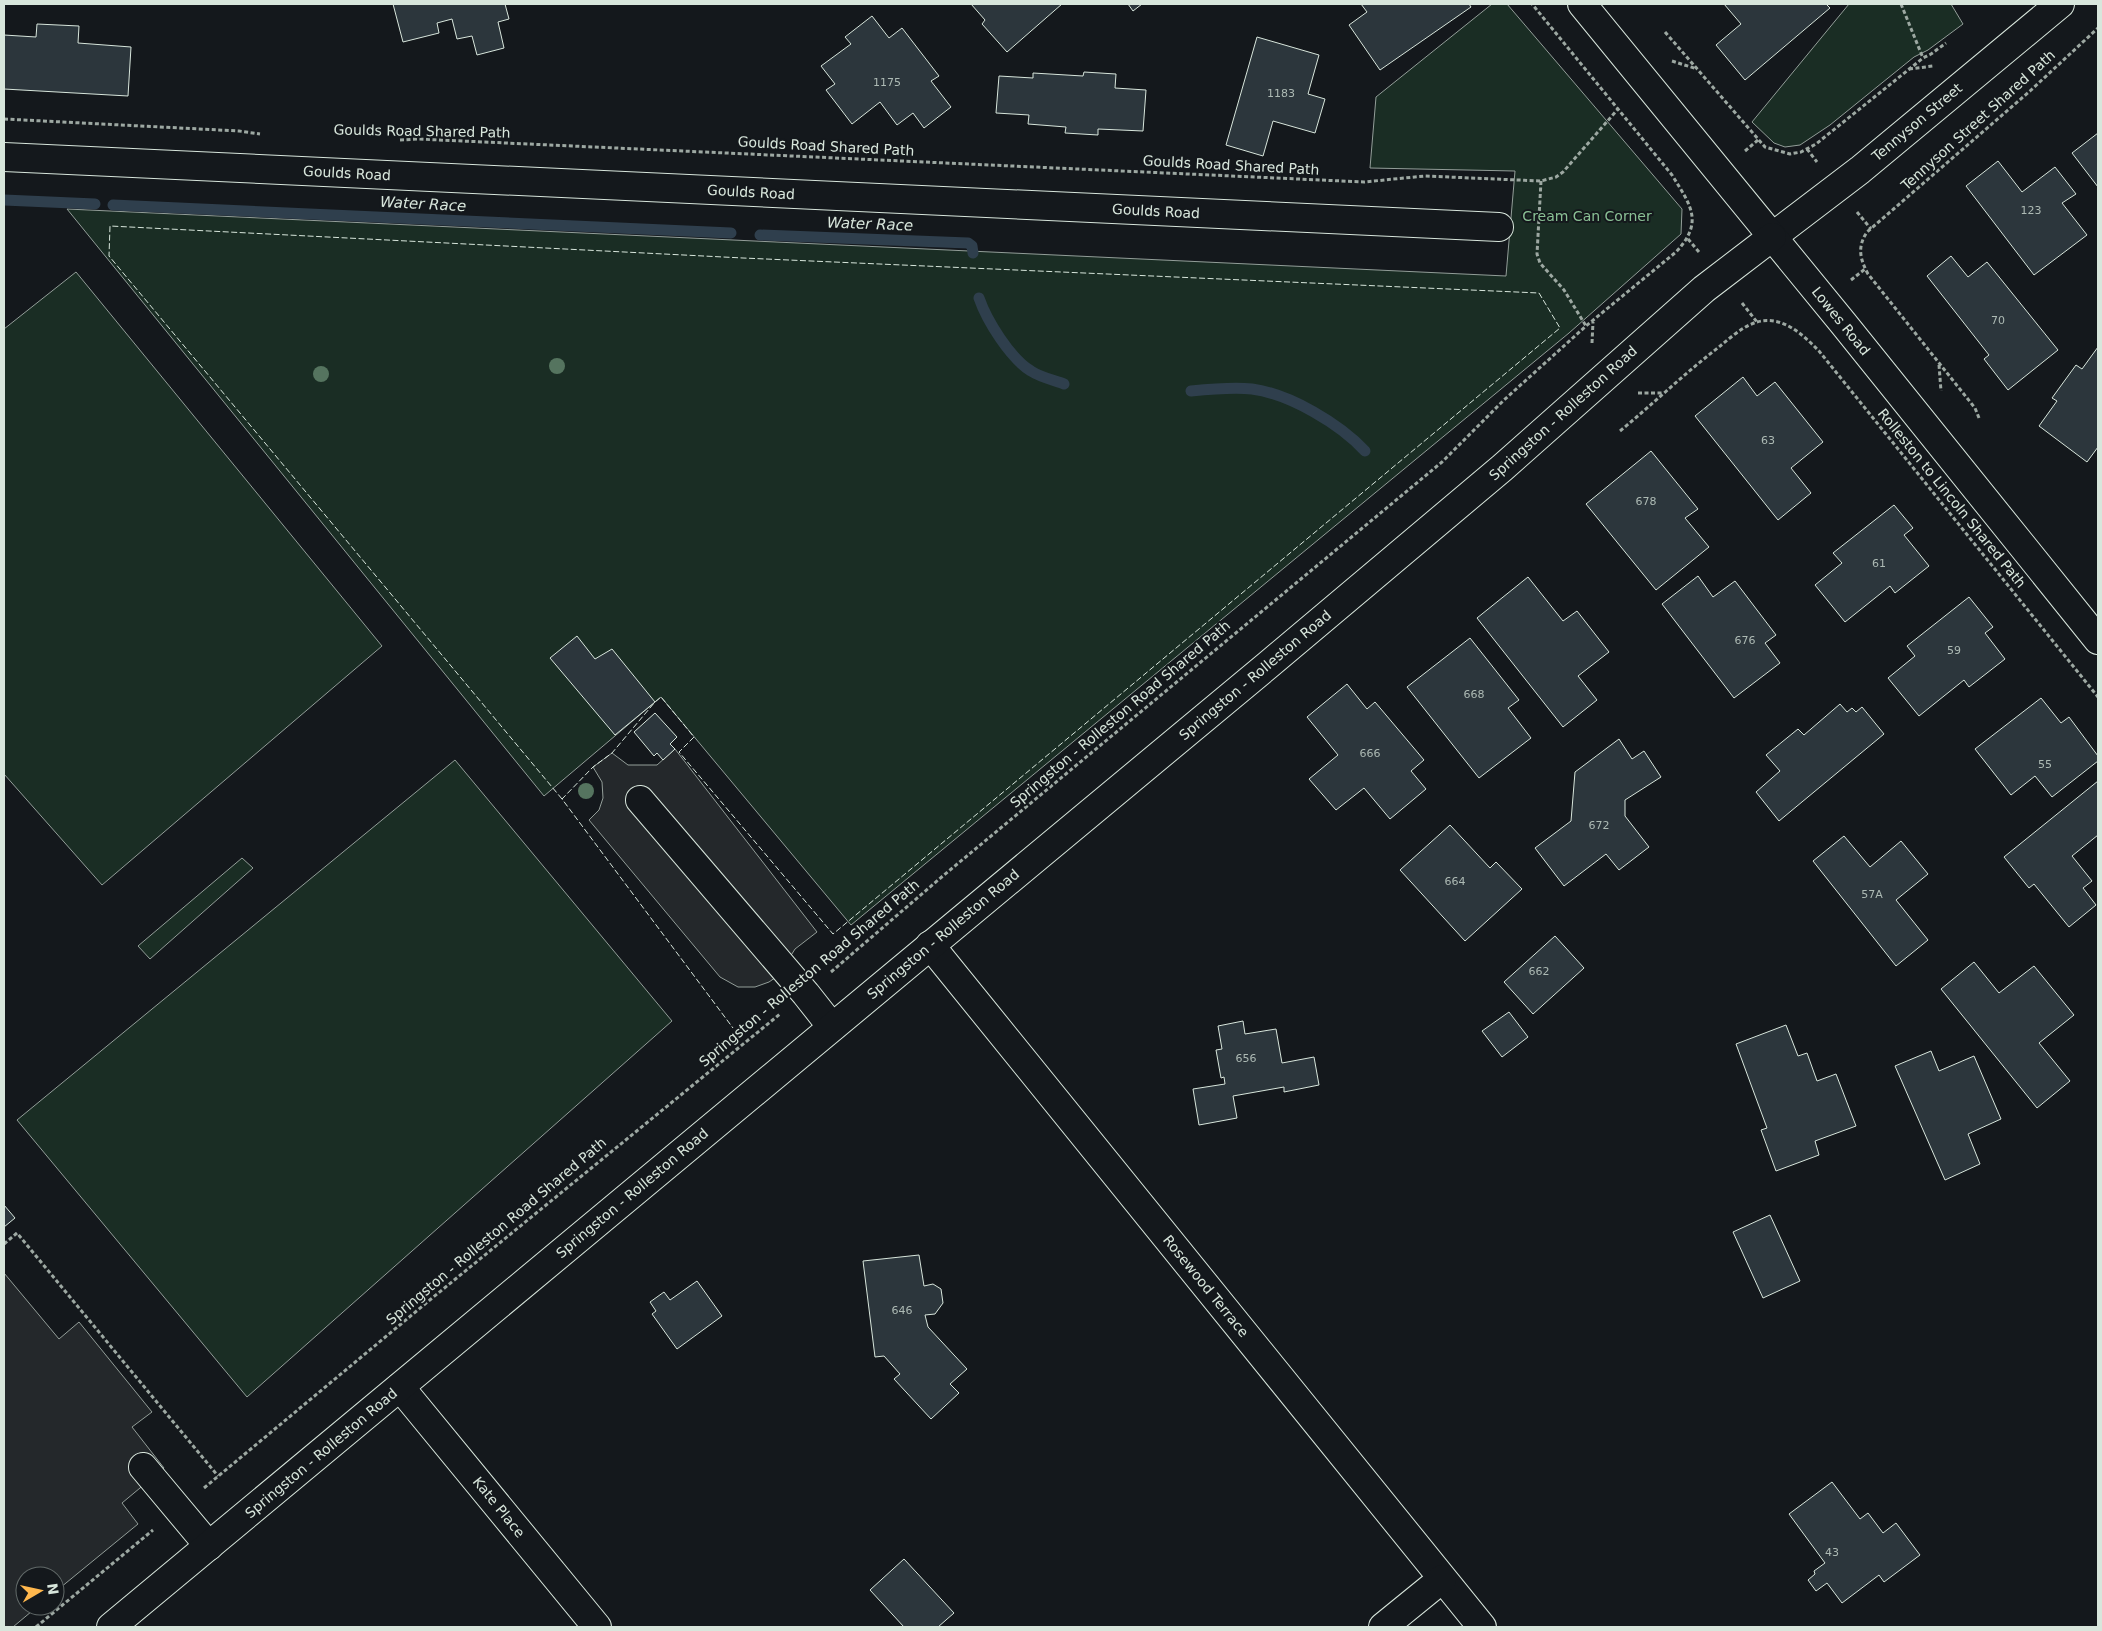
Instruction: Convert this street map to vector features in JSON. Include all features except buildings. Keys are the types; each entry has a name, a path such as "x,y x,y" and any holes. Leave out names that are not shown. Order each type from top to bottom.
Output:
{"street":[{"name":"Lowes Road","path":"1582,4 2098,640"},
{"name":"Tennyson Street","path":"1772,237 1860,170 2060,4"},
{"name":"Goulds Road","path":"4,157 1499,227"},
{"name":"Springston - Rolleston Road","path":"111,1627 1495,474 1709,285 1772,237"},
{"path":"640,800 832,1027"},
{"name":"Rosewood Terrace","path":"930,945 1482,1627"},
{"name":"Kate Place","path":"400,1387 597,1627"},
{"path":"143,1467 209,1546"},
{"path":"1384,1627 1442,1579"}],"path":[{"path":"1532,4 1672,175 1694,216 1688,239 1692,245"},
{"path":"1901,4 1923,58"},
{"name":"Tennyson Street Shared Path","path":"1871,229 2030,91 2098,28"},
{"path":"1665,32 1765,147 1790,154 1816,144 1923,58 1946,43"},
{"path":"1687,66 1699,70"},
{"path":"1909,69 1925,67"},
{"name":"Goulds Road Shared Path","path":"392,142 418,139 1364,182 1425,176 1541,181 1556,177 1563,172 1618,109"},
{"path":"4,119 239,131 263,134"},
{"path":"1753,144 1758,140"},
{"path":"1807,149 1812,156"},
{"path":"1541,181 1538,254 1540,263 1564,290 1586,326"},
{"path":"1686,198 1692,194"},
{"path":"1865,221 1871,229 1862,241 1860,249 1862,264 1975,408 1979,418"},
{"name":"Springston - Rolleston Road Shared Path","path":"36,1627 613,1149 806,994 944,875 1442,462 1504,400 1586,326 1676,252 1688,239"},
{"path":"1859,274 1865,269"},
{"path":"1747,309 1758,322"},
{"path":"1592,331 1593,321"},
{"path":"1620,430 1739,331 1758,322 1772,321 1792,328 1797,324"},
{"name":"Rolleston to Lincoln Shared Path","path":"1792,328 1819,351 2098,697"},
{"path":"1939,364 1940,378"},
{"path":"1643,393 1663,393"},
{"path":"4,1244 17,1234 218,1476"}],"green space":[{"name":"Cream Can Corner","path":"1492,4 1507,4 1682,209 1681,234 1569,333 851,925 661,697 544,796 67,209 1506,276 1515,171 1370,168 1376,97"},
{"path":"1849,4 1951,4 1963,24 1928,50 1914,57 1830,125 1800,145 1785,147 1774,143 1752,122"},
{"path":"76,272 382,646 102,885 4,774 4,329"},
{"path":"455,760 672,1021 247,1397 17,1120"},
{"path":"242,858 253,868 150,959 138,946"}],"shaded area":[{"path":"675,749 817,932 795,949 790,957 795,964 769,982 755,987 738,987 720,977 589,820 599,810 603,798 602,782 593,767 612,753 628,765 657,765"},
{"path":"4,1273 59,1339 79,1322 152,1412 132,1427 164,1468 122,1503 138,1524 65,1584 65,1566 15,1566 15,1616 26,1616 13,1627 4,1627"}],"waterway":[{"name":"Water Race","path":"4,200 95,204"},
{"name":"Water Race","path":"113,205 731,233"},
{"name":"Water Race","path":"760,235 968,243 972,246 973,253"},
{"name":"Water Race","path":"979,298 993,328 1015,357 1023,365 1042,377 1064,384"},
{"name":"Water Race","path":"1191,391 1245,388 1282,397 1328,421 1365,451"}],"fence":[{"path":"562,799 109,256 110,226 743,258 1539,293 1560,328 833,934 679,752 694,737 661,697 655,702 612,753 593,767 562,799 733,1028"}]}
